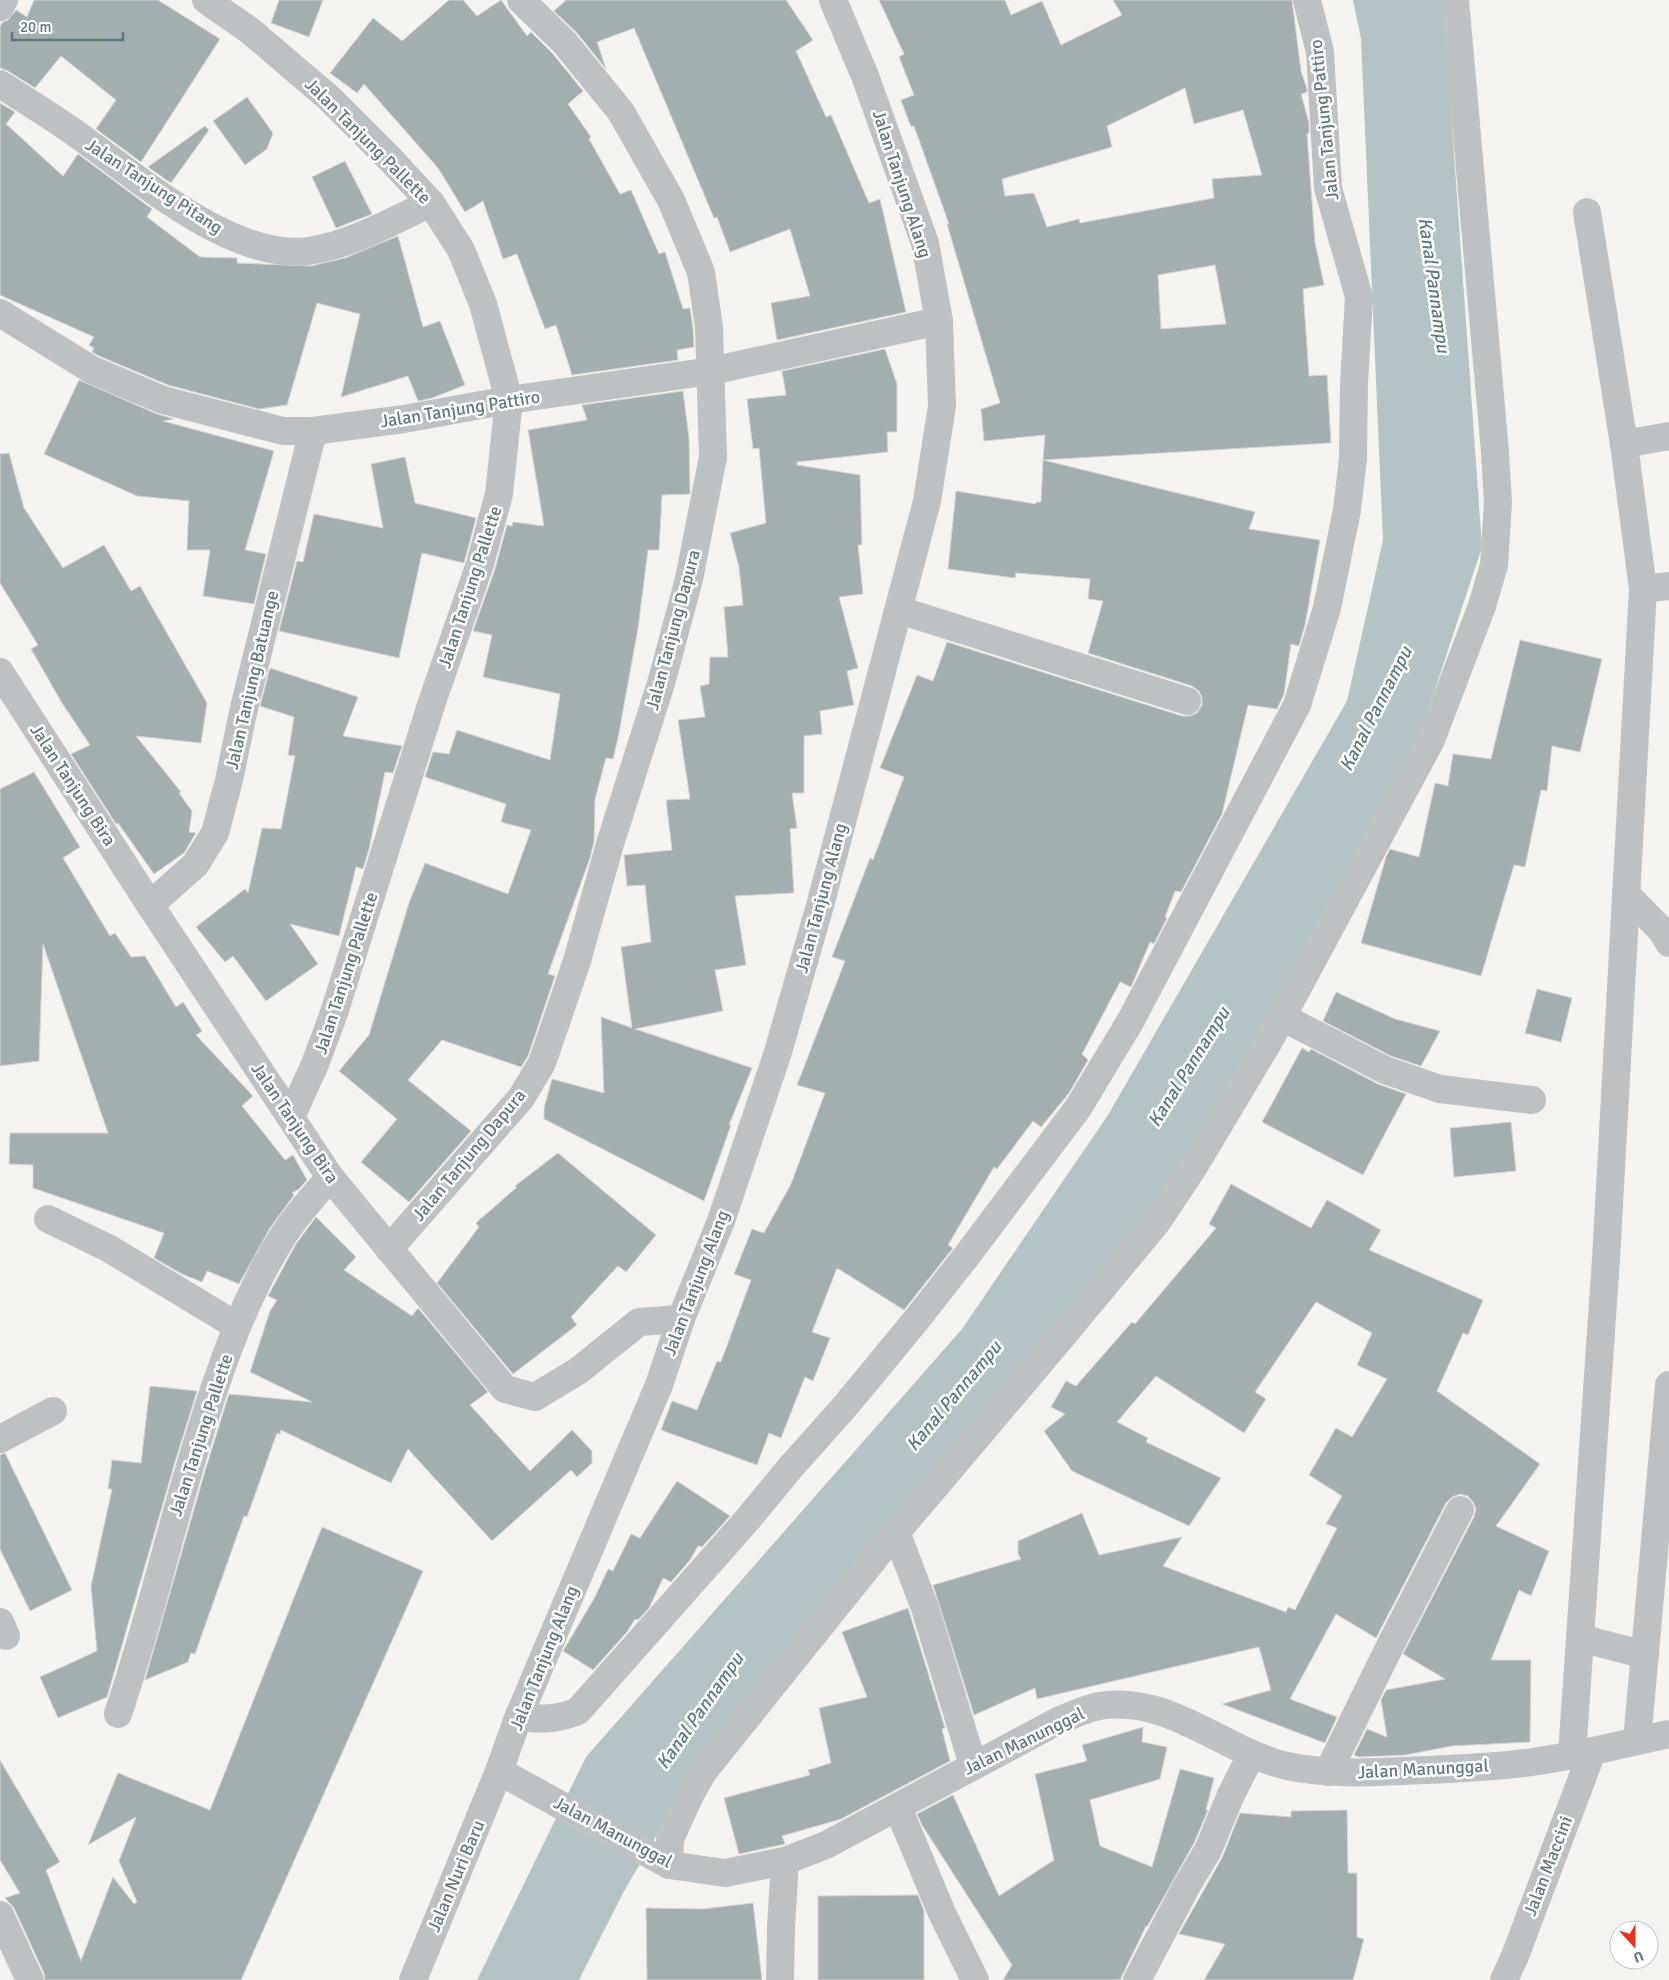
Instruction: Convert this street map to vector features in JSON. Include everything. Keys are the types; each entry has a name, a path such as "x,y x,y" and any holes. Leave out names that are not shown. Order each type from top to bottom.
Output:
{"street":[{"path":"0,7 4,0"},
{"name":"Jalan Tanjung Pallette","path":"206,0 249,30 329,98 431,203 461,250 483,304 509,400 499,494 480,564 432,702 334,1013 315,1064 291,1117"},
{"name":"Jalan Tanjung Dapura","path":"389,1249 521,1098 542,1063 558,1019 662,680 689,578 713,457 709,327 701,272 671,200 621,112 565,43 521,0"},
{"name":"Jalan Tanjung Alang","path":"499,1771 518,1718 659,1385 680,1319 721,1221 778,1052 821,902 927,501 942,406 939,321 922,234 866,76 833,0"},
{"name":"Jalan Tanjung Pattiro","path":"518,1718 554,1719 578,1711 736,1533 847,1404 968,1254 1078,1108 1131,1020 1297,705 1327,608 1347,510 1353,459 1354,384 1359,297 1328,188 1320,52 1307,0"},
{"path":"664,1862 670,1840 690,1795 703,1772 896,1532 1157,1222 1198,1160 1282,1017 1431,740 1482,606 1494,564 1498,503 1455,0"},
{"name":"Jalan Tanjung Pitang","path":"0,84 64,125 161,195 205,224 264,248 284,252 308,251 342,243 431,203"},
{"name":"Jalan Maccini","path":"1504,1980 1515,1956 1582,1754 1580,1638 1606,1259 1626,894 1656,588 1624,444 1588,212"},
{"name":"Jalan Tanjung Pattiro","path":"0,313 92,370 163,400 283,431 313,431 404,420 509,400 711,371 939,321"},
{"name":"Jalan Tanjung Batuange","path":"150,905 195,865 215,833 229,780 246,698 313,431"},
{"path":"1624,444 1669,436"},
{"path":"899,610 1188,701"},
{"name":"Jalan Tanjung Bira","path":"0,672 150,905 330,1177 505,1389 535,1397 578,1371 639,1322 680,1319"},
{"path":"1626,894 1662,931 1669,942"},
{"path":"1282,1017 1385,1070 1440,1089 1532,1100"},
{"name":"Jalan Tanjung Pallette","path":"118,1714 134,1668 192,1455 237,1326 284,1235 330,1177"},
{"path":"48,1220 108,1248 237,1326"},
{"path":"1637,1741 1669,1385"},
{"path":"0,1439 53,1411"},
{"path":"1328,1772 1460,1510"},
{"path":"896,1532 925,1608 973,1765"},
{"path":"1580,1638 1645,1655"},
{"name":"Jalan Manunggal","path":"499,1771 664,1862 725,1872 785,1861 826,1845 1056,1722 1075,1713 1099,1706 1135,1706 1171,1715 1251,1755 1286,1766 1328,1772 1445,1770 1532,1762 1582,1754 1669,1734"},
{"path":"1137,1980 1176,1905 1208,1850 1230,1796 1251,1755"},
{"name":"Jalan Nuri Baru","path":"413,1980 499,1771"},
{"path":"898,1808 942,1912 975,1980"},
{"path":"780,1980 780,1927 785,1861"},
{"path":"0,1915 30,1980"}],"water":[{"name":"Kanal Pannampu","path":"1353,0 1443,0 1482,547 1415,750 1175,1184 709,1745 623,1893 579,1980 477,1980 586,1757 962,1329 1108,1115 1347,701 1383,540 1361,39"}],"building":[{"path":"34,0 158,0 220,39 141,162 96,129 116,100 61,56 35,88 0,68 0,26 16,10 27,17"},
{"path":"279,0 323,0 309,37 271,23"},
{"path":"449,0 463,0 477,16 501,0 527,36 531,32 553,54 583,91 568,104 591,137 589,139 620,194 631,190 659,254 665,252 683,309 690,308 694,347 677,350 678,360 572,375 556,325 545,329 517,254 503,259 483,201 465,212 438,168 364,84 357,93 330,73 373,18 402,41"},
{"path":"566,0 786,0 813,40 796,51 826,117 831,115 869,203 880,199 906,312 777,340 771,303 810,296 790,229 730,252 717,217 714,218 634,28 597,42 606,69 577,33 554,11"},
{"path":"879,0 1005,0 1011,15 1042,1 1061,45 1122,15 1113,0 1292,0 1301,71 1307,89 1307,92 1301,94 1309,123 1309,133 1307,134 1315,242 1324,285 1303,289 1309,376 1327,375 1331,443 1043,460 1045,435 984,441 981,409 1000,403 947,224 949,224 914,126 911,127 901,100 914,95 899,57 904,54","holes":["1185,88 1194,124 1243,110 1262,175 1212,179 1214,198 1080,223 1079,219 1047,227 1034,193 1005,196 1002,179 1112,147 1107,126","1215,265 1226,324 1161,329 1158,275"]},
{"path":"247,97 273,133 267,149 245,165 213,121"},
{"path":"0,103 15,112 6,124 63,176 78,154 152,209 147,217 200,257 237,258 237,263 311,266 345,258 398,236 423,327 440,321 465,385 432,398 418,401 408,376 341,397 360,314 317,303 287,405 259,409 168,385 92,352 94,348 89,345 94,337 0,295"},
{"path":"205,126 209,130 171,183 148,167"},
{"path":"345,161 372,214 336,228 312,177"},
{"path":"885,349 897,384 897,432 887,432 888,452 797,462 797,465 860,475 862,545 858,545 863,594 839,597 858,668 847,671 854,705 820,711 822,734 804,736 804,793 792,793 797,828 790,829 794,893 735,896 746,965 715,970 723,1011 635,1029 752,1068 729,1125 731,1125 704,1201 544,1119 544,1108 552,1079 604,1093 601,1017 632,1028 621,947 651,942 645,885 627,886 624,855 672,850 666,800 690,799 678,720 705,717 700,686 709,684 710,657 728,657 724,607 743,605 739,567 730,533 766,523 759,448 753,449 747,399 786,395 782,371"},
{"path":"79,380 157,414 174,419 163,421 274,451 245,550 266,554 254,604 203,596 210,550 187,550 189,501 137,496 44,454"},
{"path":"683,391 689,438 690,494 662,495 659,550 648,550 638,628 618,738 613,759 606,758 595,799 594,842 548,974 555,976 528,1056 521,1067 442,1040 408,1080 471,1131 409,1202 361,1162 397,1119 339,1071 369,1035 409,903 425,863 508,894 531,830 501,822 506,804 425,777 433,752 449,754 457,730 550,760 560,694 483,677 492,635 473,631 495,569 507,525 512,526 513,522 544,526 528,430 587,420 582,405"},
{"path":"9,453 24,508 63,568 104,545 131,591 140,586 207,703 201,743 136,736 181,792 179,793 192,811 189,832 196,833 184,853 154,874 118,823 116,824 71,754 90,745 62,703 31,649 38,645 0,583 0,454"},
{"path":"405,457 415,503 476,518 464,563 422,553 399,658 279,631 297,561 303,562 314,514 383,528 371,464"},
{"path":"1043,460 1255,512 1249,529 1320,540 1305,625 1299,646 1291,644 1284,694 1277,709 1248,705 1222,814 1181,892 1175,891 1165,917 1167,918 1154,944 1150,942 1131,987 1120,982 1082,1054 1088,1060 1069,1093 1041,1127 1033,1121 997,1169 994,1167 948,1245 953,1248 904,1310 837,1268 812,1332 830,1338 813,1381 805,1377 781,1438 769,1433 757,1465 661,1430 672,1401 697,1410 717,1361 721,1362 751,1280 734,1274 752,1229 764,1233 791,1184 825,1093 797,1085 845,961 832,957 870,858 873,860 904,777 880,768 917,675 933,681 947,642 1182,716 1190,716 1197,713 1202,705 1199,691 1192,686 1088,653 1103,601 1088,599 1090,579 1016,573 1015,578 948,569 956,491 1036,504 1036,502 1041,502"},
{"path":"1520,640 1602,659 1580,752 1552,746 1547,791 1541,790 1525,867 1514,865 1481,976 1361,943 1386,857 1390,849 1419,857 1435,783 1448,786 1453,754 1491,759"},
{"path":"270,668 358,697 343,736 402,746 393,773 385,772 369,849 363,869 356,867 339,936 290,924 318,964 266,1001 233,956 225,962 196,927 245,889 248,893 262,828 281,829 295,756 288,755 294,717 260,706"},
{"path":"34,772 80,847 63,858 110,936 115,933 131,957 145,956 176,1007 183,1002 202,1031 196,1035 253,1096 242,1106 285,1160 293,1155 307,1180 299,1189 292,1193 294,1195 270,1228 239,1284 207,1271 202,1282 182,1274 154,1258 164,1233 33,1188 33,1165 9,1164 10,1133 108,1133 43,944 39,1061 0,1066 0,789"},
{"path":"1537,989 1572,998 1561,1042 1525,1033"},
{"path":"1336,992 1395,1019 1440,1031 1421,1066 1391,1056 1323,1021"},
{"path":"1302,1048 1309,1052 1311,1049 1378,1084 1406,1094 1363,1175 1262,1122"},
{"path":"1511,1122 1516,1171 1454,1177 1450,1128"},
{"path":"558,1153 656,1235 626,1272 618,1266 571,1317 577,1325 513,1374 437,1283 479,1227 476,1223 517,1187 515,1186"},
{"path":"1231,1184 1311,1228 1327,1200 1381,1230 1369,1250 1483,1300 1468,1335 1463,1333 1437,1391 1540,1464 1496,1526 1549,1551 1531,1596 1519,1590 1491,1660 1531,1660 1530,1742 1452,1746 1405,1755 1359,1757 1354,1755 1367,1729 1387,1737 1381,1700 1386,1690 1445,1679 1403,1654 1474,1517 1476,1509 1473,1502 1468,1496 1460,1494 1452,1497 1446,1503 1376,1638 1336,1614 1290,1699 1337,1717 1325,1743 1222,1704 1271,1690 1259,1647 1037,1699 1035,1688 974,1715 933,1585 1021,1559 1018,1553 1018,1541 1082,1513 1099,1555 1182,1537 1163,1566 1286,1612 1288,1607 1295,1610 1337,1528 1326,1524 1342,1496 1309,1475 1336,1428 1352,1437 1387,1379 1357,1365 1372,1333 1316,1302 1255,1392 1266,1399 1244,1433 1156,1376 1117,1422 1148,1438 1146,1442 1221,1478 1189,1526 1072,1471 1044,1431 1065,1414 1051,1407 1066,1381 1076,1386 1132,1322 1135,1324 1216,1228 1209,1224"},
{"path":"316,1217 356,1257 344,1270 412,1316 418,1308 488,1392 470,1405 530,1471 572,1430 592,1451 592,1463 577,1477 571,1470 492,1541 408,1449 391,1483 281,1430 280,1434 277,1433 247,1517 244,1516 195,1654 191,1653 188,1662 145,1680 229,1394 312,1402 250,1372 270,1311 277,1300 268,1296 296,1244"},
{"path":"150,1386 197,1391 107,1697 58,1718 40,1677 97,1651 91,1586 112,1489 108,1489 112,1460 141,1463"},
{"path":"5,1453 72,1590 30,1611 0,1549 0,1455"},
{"path":"677,1481 730,1516 702,1547 698,1546 690,1560 671,1582 663,1578 649,1608 638,1620 635,1619 627,1632 593,1670 563,1651 595,1597 608,1569 613,1571 631,1534 640,1538"},
{"path":"322,1527 423,1571 241,1980 45,1980 44,1973 14,1908 5,1898 20,1893 0,1860 0,1760 60,1862 46,1870 81,1961 113,1877 134,1904 137,1902 119,1861 136,1817 88,1845 118,1773 210,1810"},
{"path":"908,1608 945,1728 942,1729 950,1761 841,1819 782,1836 785,1844 739,1854 724,1798 810,1775 808,1770 831,1763 819,1708 867,1697 842,1632"},
{"path":"1143,1727 1142,1742 1167,1747 1160,1779 1090,1800 1100,1846 1152,1867 1180,1769 1214,1778 1206,1810 1208,1810 1194,1843 1146,1926 1120,1980 1003,1980 1012,1965 922,1825 917,1814 953,1795 999,1896 1054,1860 1035,1774 1087,1761 1082,1745"},
{"path":"1347,1810 1348,1873 1357,1873 1357,1937 1364,1939 1353,1980 1204,1980 1225,1944 1179,1934 1222,1858 1240,1813 1291,1817 1291,1811"},
{"path":"918,1895 924,1911 924,1980 818,1980 818,1896"},
{"path":"753,1903 762,1980 647,1980 646,1908 703,1909"}]}
